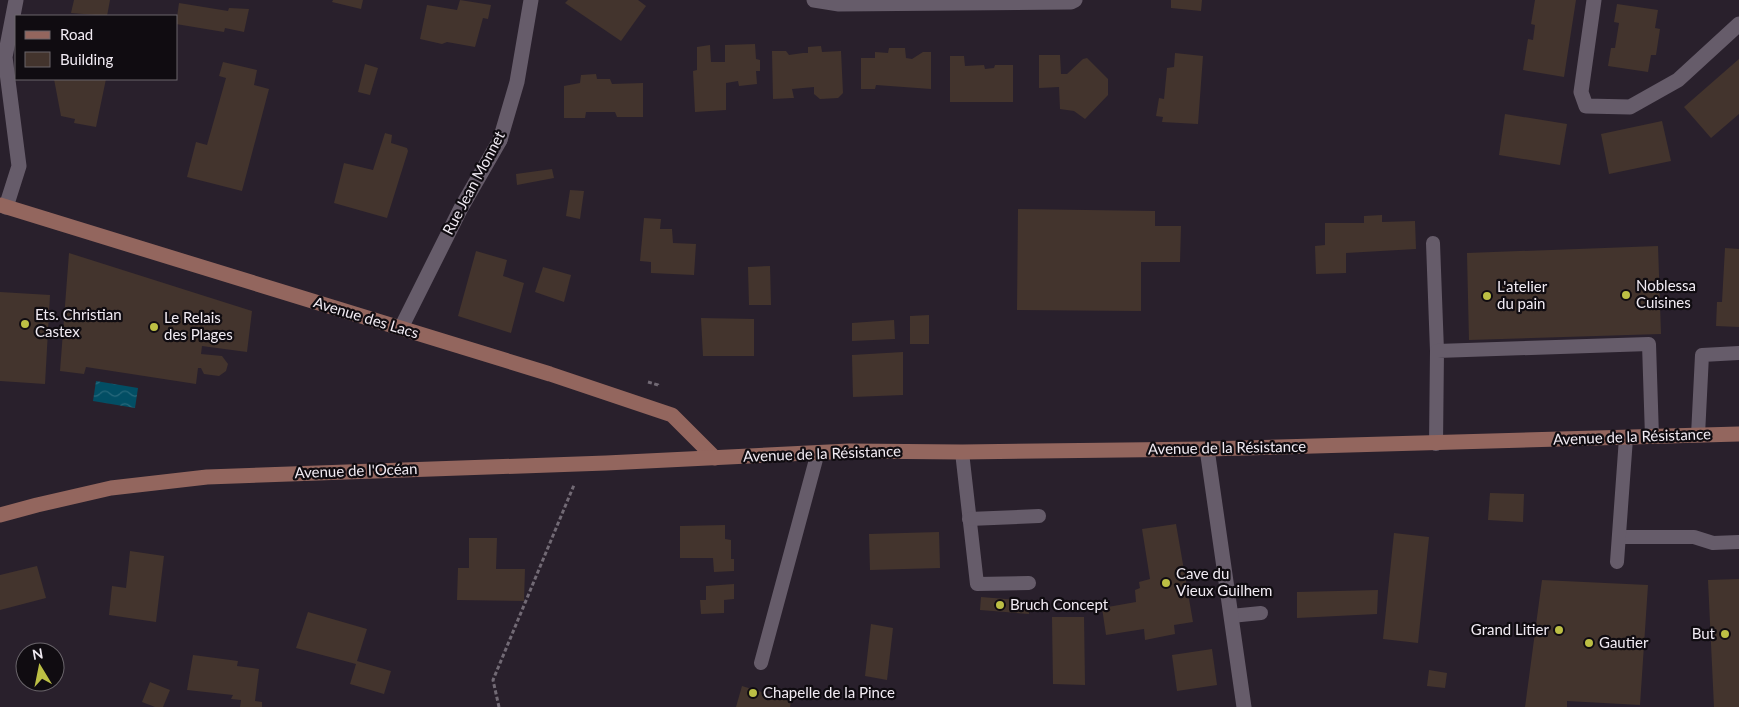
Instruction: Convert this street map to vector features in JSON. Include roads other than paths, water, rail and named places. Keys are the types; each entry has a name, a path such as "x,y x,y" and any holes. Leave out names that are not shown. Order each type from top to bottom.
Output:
{"main road":[{"name":"Avenue des Lacs","path":"3,206 401,328 672,415 715,458"},
{"name":"Avenue de la Résistance","path":"715,458 818,452 1207,449 1739,434"},
{"name":"Avenue de l'Océan","path":"0,515 111,488 207,477 715,458"}],"street":[{"path":"3,206 19,166 5,57 16,0"},
{"name":"Rue Jean Monnet","path":"401,328 461,208 500,140 517,82 530,0"},
{"path":"814,0 839,4 1071,2 1075,0"},
{"path":"1594,0 1581,92 1586,106 1630,107 1678,80 1739,24"},
{"path":"1207,449 1244,707"}],"lane":[{"path":"1433,243 1436,444"},
{"path":"1436,351 1649,344 1652,437"},
{"path":"1698,435 1702,355 1739,353"},
{"path":"1617,562 1626,438"},
{"path":"761,663 818,452"},
{"path":"962,452 978,584 1029,583"},
{"path":"969,519 1039,516"},
{"path":"1619,537 1694,537 1713,543 1739,542"},
{"path":"1231,616 1261,613"}],"water":[{"path":"96,381 138,388 135,408 93,401"}],"place":[{"name":"Noblessa Cuisines","path":"1626,295"},
{"name":"L'atelier du pain","path":"1487,296"},
{"name":"Ets. Christian Castex","path":"25,324"},
{"name":"Le Relais des Plages","path":"154,327"},
{"name":"Cave du Vieux Guilhem","path":"1166,583"},
{"name":"Bruch Concept","path":"1000,605"},
{"name":"Grand Litier","path":"1559,630"},
{"name":"But","path":"1725,634"},
{"name":"Gautier","path":"1589,643"},
{"name":"Chapelle de la Pince","path":"753,693"}]}
